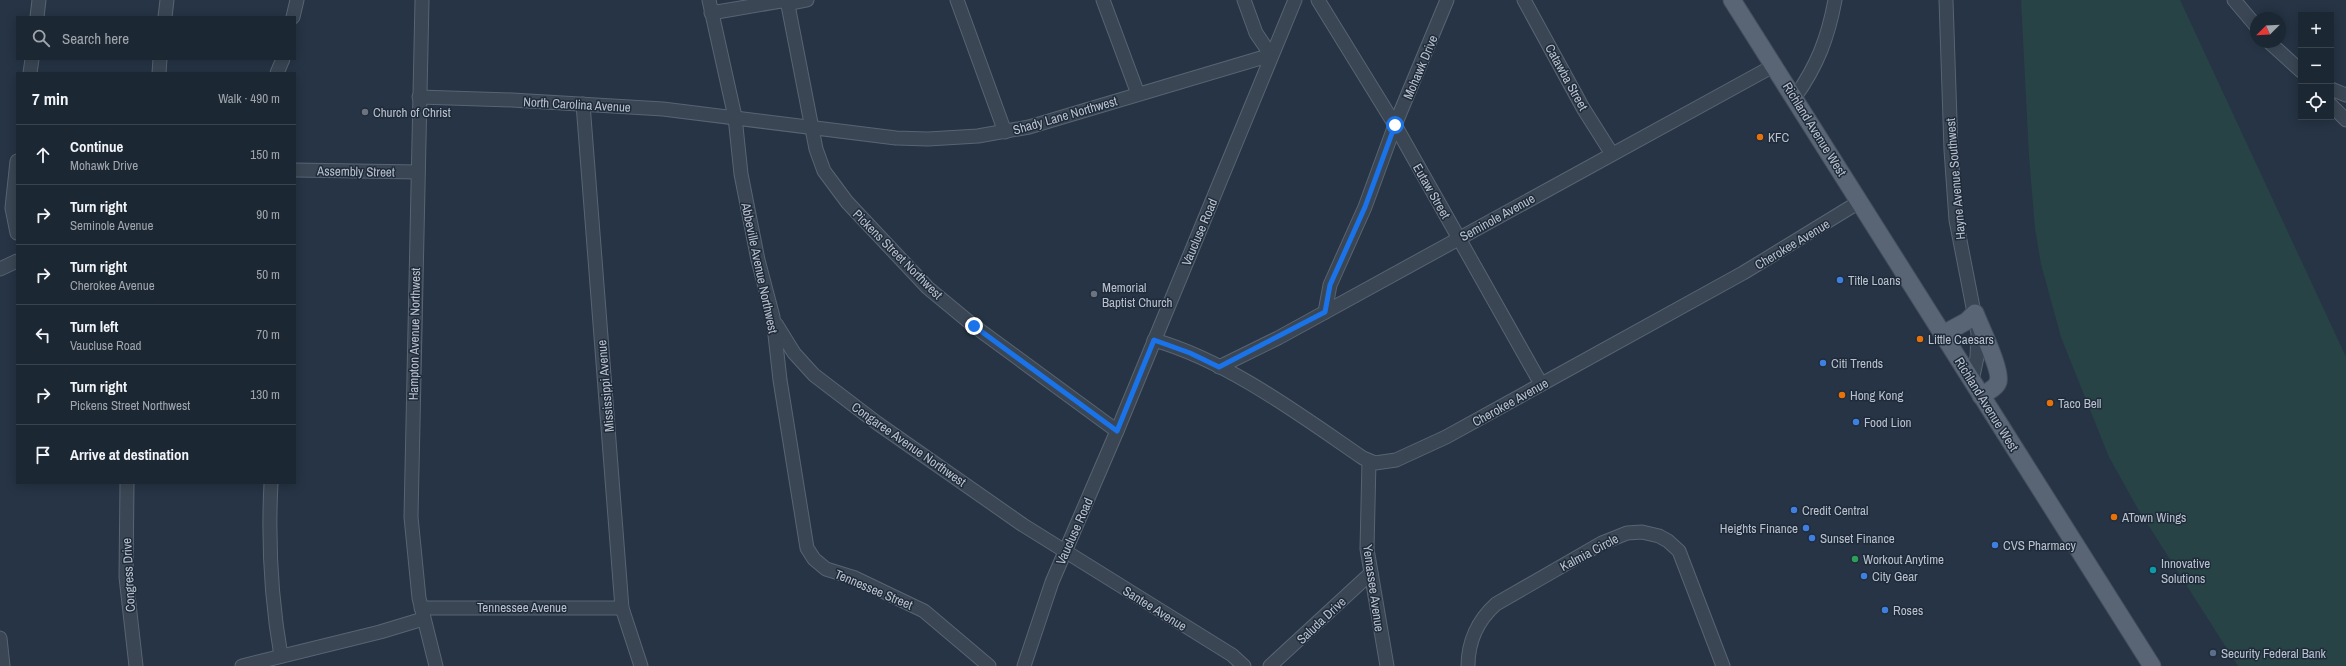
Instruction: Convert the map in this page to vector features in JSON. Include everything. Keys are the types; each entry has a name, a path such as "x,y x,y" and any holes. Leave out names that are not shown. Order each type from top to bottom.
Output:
{"main road":[{"name":"Richland Avenue West","path":"1732,0 1775,65 1859,202 2152,666"},
{"path":"1943,334 1967,321 1975,314 1992,354 1999,378 1997,385 1981,396"}],"street":[{"path":"37,16 39,0"},
{"path":"165,16 167,0"},
{"path":"293,16 297,0"},
{"name":"Hampton Avenue Northwest","path":"422,0 411,484 413,551 422,614 436,666"},
{"name":"Abbeville Avenue Northwest","path":"709,0 735,117 741,174 764,288 773,318 780,380 803,531 807,548 814,559"},
{"path":"711,13 787,1 807,0"},
{"path":"957,0 1005,132"},
{"path":"1103,0 1138,94"},
{"path":"1244,0 1256,33 1271,55"},
{"name":"Vaucluse Road","path":"1024,666 1041,612 1065,552 1117,431 1295,0"},
{"name":"Eutaw Street","path":"1318,0 1395,125 1541,384"},
{"name":"Mohawk Drive","path":"1325,312 1330,285 1365,207 1395,125 1447,0"},
{"name":"Catawba Street","path":"1524,0 1583,108 1612,154"},
{"path":"1795,98 1813,71 1832,19 1835,0"},
{"name":"Hayne Avenue Southwest","path":"1946,0 1951,150 1956,220 1975,314 1978,343 1972,381"},
{"path":"2234,0 2250,19"},
{"name":"Pickens Street Northwest","path":"787,1 810,128 820,160 830,181 847,202 900,260 928,288 974,326 1117,431"},
{"path":"2275,48 2298,69"},
{"name":"Shady Lane Northwest","path":"735,117 870,136 928,139 978,136 1005,132 1049,122 1271,55"},
{"path":"30,72 32,60"},
{"path":"159,72 160,60"},
{"path":"277,72 283,60"},
{"name":"Seminole Avenue","path":"1219,367 1325,312 1775,65"},
{"path":"2334,90 2346,95"},
{"name":"North Carolina Avenue","path":"419,97 663,109 735,117"},
{"name":"Mississippi Avenue","path":"583,104 622,608 641,666"},
{"path":"2334,108 2346,120"},
{"path":"16,170 12,208 16,228"},
{"name":"Assembly Street","path":"296,170 418,172"},
{"name":"Cherokee Avenue","path":"1369,461 1385,463 1408,456 1483,418 1541,384 1743,273 1859,202"},
{"path":"0,269 16,261"},
{"name":"Congaree Avenue Northwest","path":"773,318 794,354 814,375 877,423 1023,525 1065,552"},
{"path":"1154,340 1190,353 1219,367 1312,423 1369,461"},
{"name":"Yemassee Avenue","path":"1369,461 1367,549 1387,666"},
{"name":"Congress Drive","path":"127,484 126,577 136,666"},
{"path":"271,484 271,568 273,605 281,656"},
{"name":"Kalmia Circle","path":"1468,666 1474,634 1483,617 1496,604 1602,543 1628,533 1638,532 1658,536 1668,541 1679,551 1723,666"},
{"name":"Santee Avenue","path":"1065,552 1232,655 1244,666"},
{"name":"Tennessee Street","path":"814,559 826,569 855,578 924,610 989,666"},
{"name":"Saluda Drive","path":"1270,666 1371,573"},
{"name":"Tennessee Avenue","path":"242,666 380,632 422,614 622,608"},
{"path":"0,638 3,666"}],"green space":[{"path":"2021,0 2180,0 2346,357 2346,666 2238,666 2138,509 2109,457 2061,337 2041,264 2035,228 2029,156"}],"place":[{"name":"Church of Christ","path":"365,112"},
{"name":"KFC","path":"1760,137"},
{"name":"Title Loans","path":"1840,280"},
{"name":"Memorial Baptist Church","path":"1094,294"},
{"name":"Little Caesars","path":"1920,339"},
{"name":"Citi Trends","path":"1823,363"},
{"name":"Hong Kong","path":"1842,395"},
{"name":"Taco Bell","path":"2050,403"},
{"name":"Food Lion","path":"1856,422"},
{"name":"Credit Central","path":"1794,510"},
{"name":"ATown Wings","path":"2114,517"},
{"name":"Heights Finance","path":"1806,528"},
{"name":"Sunset Finance","path":"1812,538"},
{"name":"CVS Pharmacy","path":"1995,545"},
{"name":"Workout Anytime","path":"1855,559"},
{"name":"Innovative Solutions","path":"2153,570"},
{"name":"City Gear","path":"1864,576"},
{"name":"Roses","path":"1885,610"},
{"name":"Security Federal Bank","path":"2213,653"}],"route":[{"path":"974,326 1070,398 1117,431 1154,340 1171,344 1219,367 1278,338 1325,312 1330,285 1365,207 1395,125"}]}
